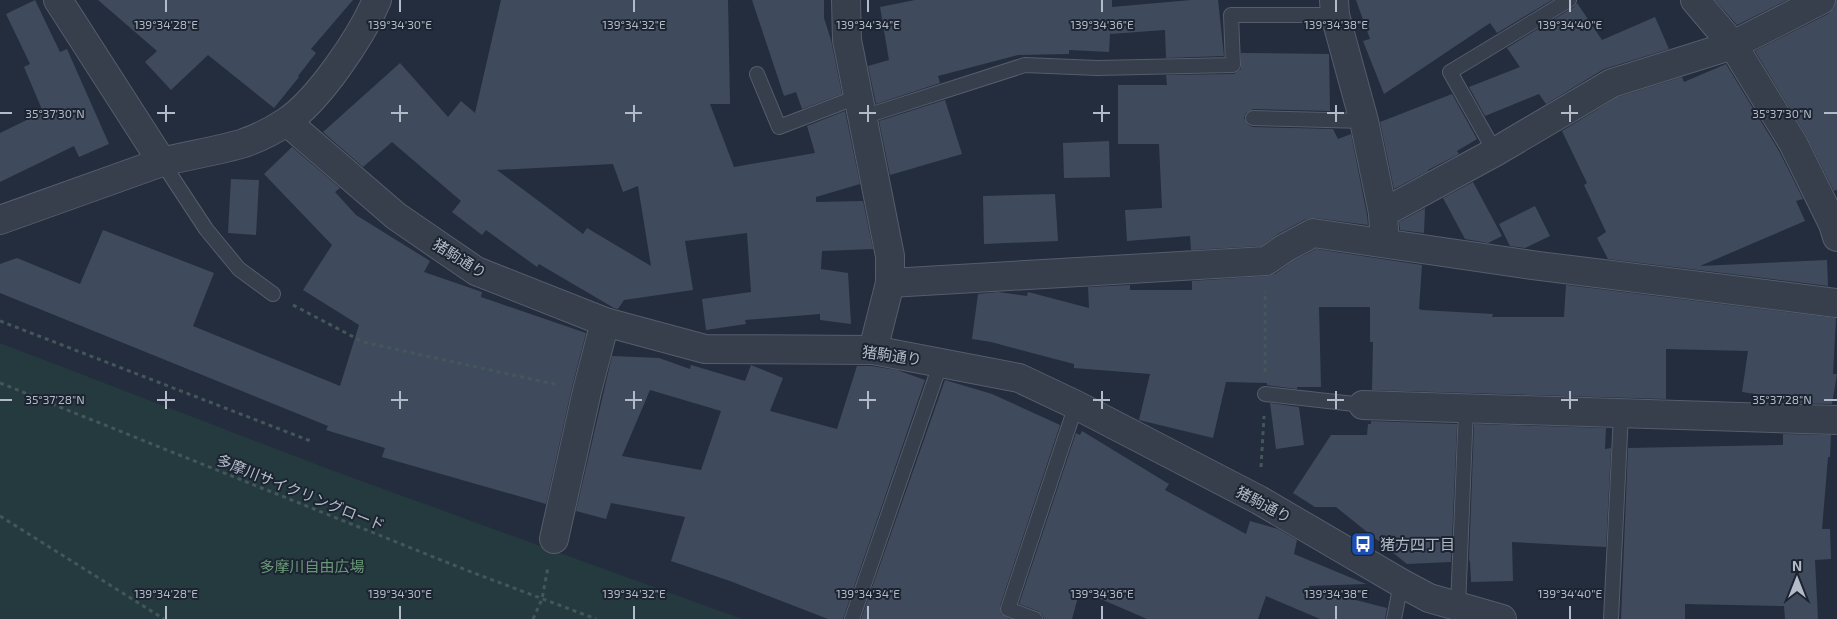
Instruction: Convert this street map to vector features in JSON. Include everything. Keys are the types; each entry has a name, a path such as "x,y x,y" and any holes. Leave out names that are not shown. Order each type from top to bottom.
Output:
{"street":[{"path":"58,0 162,162"},
{"path":"0,220 162,162 245,142 287,122 309,102 332,74 358,37 377,0"},
{"path":"846,0 847,40 890,256 890,283 873,350"},
{"path":"1695,0 1733,45 1793,143 1836,228"},
{"path":"1383,214 1495,152 1612,83 1733,45 1821,0"},
{"path":"1334,7 1364,121 1383,214 1385,243"},
{"name":"猪駒通り","path":"287,122 396,216 476,271 605,322 706,349 873,350 1019,378 1076,405 1259,500 1429,598 1502,619"},
{"path":"890,283 1266,261 1284,248 1313,233 1539,266 1837,303"},
{"path":"554,540 587,391 605,322"},
{"path":"1363,405 1837,420"}],"lane":[{"path":"1495,152 1450,72 1569,0"},
{"path":"757,74 779,127 1025,65 1097,68 1233,66 1232,15 1334,7"},
{"path":"1252,118 1364,121"},
{"path":"162,162 206,229 239,269 273,294"},
{"path":"852,619 941,362"},
{"path":"1265,394 1363,405"},
{"path":"1035,619 1008,609 1076,405"},
{"path":"1458,606 1466,408"},
{"path":"1611,619 1621,414"},
{"path":"1394,619 1401,583"}],"path":[{"path":"1259,500 1265,394 1266,261"},
{"path":"273,294 363,342 587,391"},
{"path":"0,321 313,442"},
{"name":"多摩川サイクリングロード","path":"0,383 459,567 596,619"},
{"path":"0,516 164,619"},
{"path":"533,619 542,599"}],"green space":[{"name":"多摩川自由広場","path":"0,343 331,470 742,619 0,619"}],"building":[{"path":"35,0 60,52 67,49 109,144 79,157 74,146 0,182 0,133 43,112 24,67 30,64 6,14"},
{"path":"98,0 353,0 311,49 316,53 274,108 208,55 171,90 145,62 157,51"},
{"path":"501,0 728,0 730,104 710,104 734,167 815,153 807,126 845,111 860,184 816,197 816,202 863,201 873,249 822,251 821,269 848,273 851,324 820,320 820,314 745,320 746,324 706,330 702,299 751,292 747,233 685,241 693,290 624,300 618,309 614,308 539,264 537,267 486,230 482,235 452,212 461,201 392,142 363,167 323,132 400,63 448,117 461,101 475,113","holes":["613,164 623,192 638,186 651,266 587,228 583,234 497,170"]},
{"path":"752,0 824,0 824,18 831,40 842,94 802,109 796,92 784,96"},
{"path":"915,0 1112,0 1112,7 1191,0 1218,0 1224,56 1166,58 1165,30 1110,34 1109,52 1069,50 1069,54 1018,55 938,76 940,83 876,104 868,66 889,60 880,7"},
{"path":"1356,0 1552,0 1497,33 1490,23 1384,94 1363,41 1370,39"},
{"path":"1715,0 1787,0 1737,25"},
{"path":"1836,0 1837,190 1834,191 1806,135 1755,51 1828,14 1834,8"},
{"path":"1577,3 1602,40 1655,17 1669,49 1604,69 1546,104 1539,94 1485,116 1469,87 1520,67 1507,48 1574,7"},
{"path":"1241,53 1329,54 1330,111 1253,109 1246,113 1244,118 1248,125 1253,127 1333,129 1338,139 1351,134 1368,225 1315,218 1306,219 1278,234 1261,246 1191,250 1190,236 1127,241 1125,210 1162,208 1159,144 1118,144 1118,85 1167,85 1166,75 1234,74 1241,69"},
{"path":"1726,64 1779,151 1803,199 1796,201 1805,221 1700,266 1827,260 1828,286 1608,259 1597,238 1606,232 1584,185 1587,183 1562,131 1618,97 1682,77 1684,82"},
{"path":"1452,94 1477,139 1457,151 1459,154 1394,189 1380,122"},
{"path":"945,100 962,154 890,175 879,121"},
{"path":"1109,141 1110,177 1064,178 1063,143"},
{"path":"292,147 340,188 335,192 356,215 430,261 424,272 482,292 481,297 586,333 546,504 382,457 385,448 326,430 328,426 0,293 0,264 17,258 80,284 103,230 214,273 193,326 340,386 359,325 303,290 332,245 264,174"},
{"path":"231,179 259,180 256,235 228,233"},
{"path":"1473,182 1502,236 1488,243 1465,239 1443,198"},
{"path":"1055,194 1058,241 984,244 983,196"},
{"path":"1535,206 1550,236 1525,248 1510,246 1499,224"},
{"path":"1425,208 1424,233 1400,230 1399,222"},
{"path":"1316,249 1422,265 1419,309 1422,310 1493,314 1492,317 1564,317 1566,285 1836,318 1833,374 1837,374 1832,404 1784,403 1784,398 1742,392 1748,351 1666,349 1666,399 1372,390 1373,342 1370,342 1370,307 1319,307 1321,387 1297,387 1297,389 1267,385 1267,383 1226,382 1213,438 1139,420 1150,374 1074,368 1074,364 991,342 972,339 978,294 998,292 1027,296 1028,292 1089,308 1088,287 1130,285 1130,290 1192,290 1192,281 1275,274 1293,261"},
{"path":"612,356 659,358 690,369 691,365 745,381 751,365 783,378 770,411 837,429 857,366 897,370 925,380 843,619 828,619 730,581 671,561 685,517 611,503 606,519 576,511","holes":["650,390 721,411 701,470 622,456"]},
{"path":"945,380 992,394 1060,425 1000,606 1001,614 1010,619 861,619"},
{"path":"1270,403 1299,407 1304,445 1276,449"},
{"path":"1371,421 1457,424 1451,562 1407,564 1336,507 1315,507 1293,493 1331,435 1367,435 1368,424 1371,424"},
{"path":"1474,424 1606,428 1605,449 1611,448 1606,547 1512,542 1513,581 1471,582 1469,561"},
{"path":"1082,431 1169,484 1165,490 1246,534 1250,521 1278,529 1297,540 1294,554 1366,584 1309,586 1309,588 1387,608 1385,619 1320,619 1266,596 1258,619 1147,619 1080,590 1072,619 1044,619 1038,611 1019,604 1076,433 1080,435"},
{"path":"1783,434 1831,435 1822,529 1830,529 1831,559 1815,560 1818,619 1785,619 1784,606 1685,604 1685,619 1621,619 1628,448 1783,445"}],"place":[{"name":"猪方四丁目","path":"1363,544"}]}
